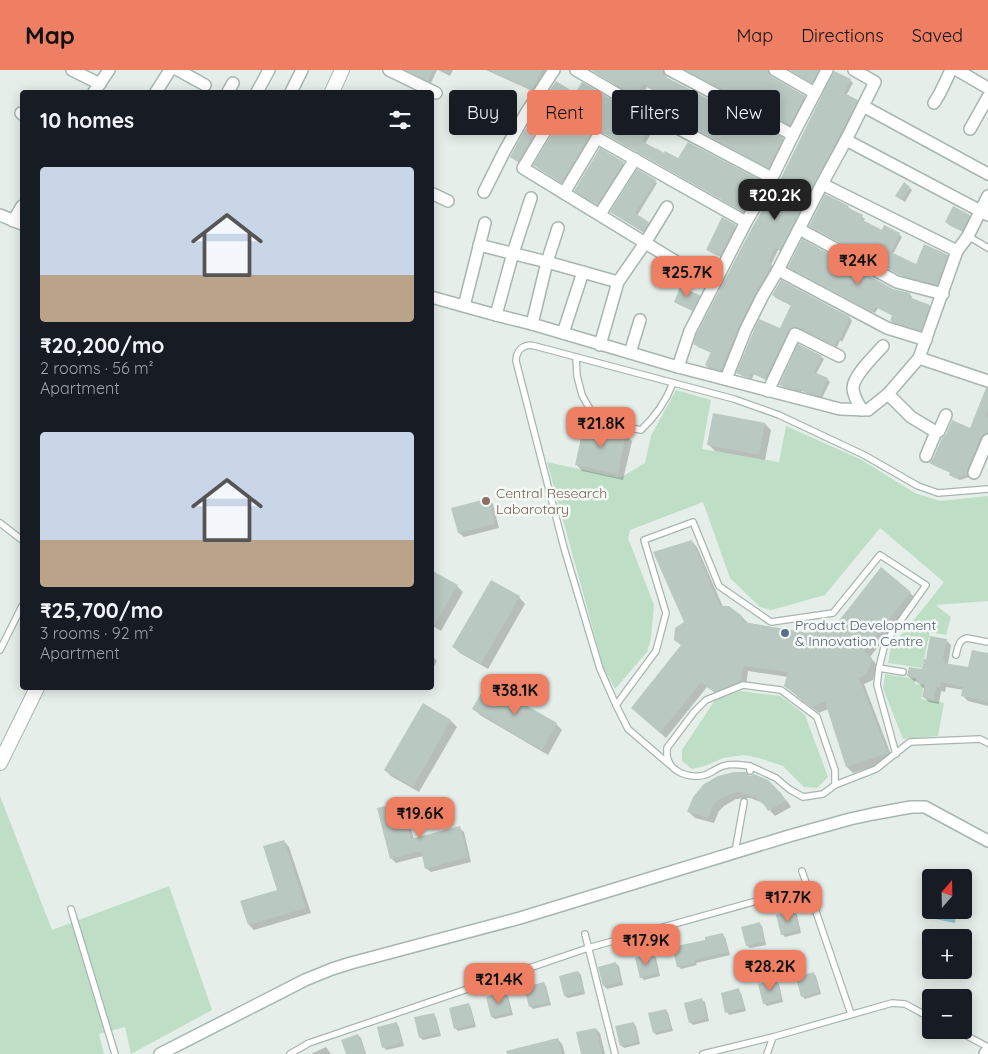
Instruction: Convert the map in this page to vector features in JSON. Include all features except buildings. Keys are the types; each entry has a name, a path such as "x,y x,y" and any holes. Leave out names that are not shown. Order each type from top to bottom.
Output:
{"street":[{"path":"72,70 97,88 109,70"},
{"path":"157,90 170,70"},
{"path":"178,70 205,85"},
{"path":"258,90 269,70"},
{"path":"292,90 302,70"},
{"path":"333,90 342,70"},
{"path":"389,70 430,90"},
{"path":"484,192 526,113 554,70"},
{"path":"576,70 654,116 772,178"},
{"path":"670,70 793,135"},
{"path":"775,70 815,93"},
{"path":"678,367 690,331 827,70"},
{"path":"934,103 951,70"},
{"path":"957,70 988,88"},
{"path":"726,380 746,329 762,297 778,270 875,82 857,71"},
{"path":"970,129 988,97"},
{"path":"863,106 988,174"},
{"path":"543,135 523,168 714,285"},
{"path":"564,193 597,138 746,222"},
{"path":"846,140 984,213"},
{"path":"600,214 635,159"},
{"path":"822,184 957,251"},
{"path":"434,195 448,201"},
{"path":"434,298 532,324 678,367 840,410 868,410 888,394 919,358 957,251 984,213 988,196"},
{"path":"496,315 513,253 532,198"},
{"path":"600,344 618,282 668,207"},
{"path":"0,215 18,222"},
{"path":"464,306 485,223"},
{"path":"532,324 547,262 558,228"},
{"path":"799,229 897,282 942,294"},
{"path":"480,245 618,282"},
{"path":"778,270 887,328 926,340"},
{"path":"563,333 583,272"},
{"path":"630,353 640,320"},
{"path":"768,390 795,334 839,356"},
{"path":"862,410 853,390 854,383 883,346"},
{"path":"919,358 988,381"},
{"path":"888,394 911,417 936,432"},
{"path":"926,456 936,432 939,431 946,415"},
{"path":"974,474 988,440"},
{"path":"0,763 36,690"},
{"path":"160,1054 306,980 352,962 520,918 850,819 892,810 925,807 988,841"}],"lane":[{"path":"968,236 988,248"},
{"path":"988,489 938,493 918,486 864,455 780,415 734,399 531,345 522,347 517,353 516,357 564,548 600,669 628,729 670,765 682,774 692,776 704,775 723,766 737,764 776,778 789,789 804,797 823,794 835,785 876,769 910,742 980,739 988,743"},
{"path":"576,357 577,376 582,395 599,422 642,430 662,406 673,383"},
{"path":"0,522 20,538"},
{"path":"616,705 656,651 666,613 644,540 693,522 719,586 771,622 833,613 880,555 926,585 885,642 879,668 877,685 896,754"},
{"path":"0,650 20,610"},
{"path":"956,655 959,643 964,639 988,642"},
{"path":"879,668 903,672"},
{"path":"670,765 667,748 694,712 706,700 743,684 781,690 816,717 835,770 835,785"},
{"path":"735,852 744,802"},
{"path":"802,871 851,1014"},
{"path":"290,1054 309,1043 588,948 807,888"},
{"path":"71,909 115,1054"},
{"path":"585,934 615,1054"},
{"path":"703,1054 773,1037 892,1003 905,1004 922,1013"},
{"path":"767,1054 773,1037"},
{"path":"972,1038 988,1047"}],"green space":[{"path":"676,390 711,400 702,449 779,462 786,426 860,459 915,493 940,501 988,496 988,601 936,605 951,617 946,635 930,632 922,668 888,663 891,647 944,582 880,528 825,595 771,610 760,607 730,578 703,502 630,530 628,538 654,605 651,638 647,652 615,689 604,669 547,462 620,478 645,463 651,436"},
{"path":"885,674 916,679 915,684 924,685 921,699 944,703 938,736 903,739 883,688"},
{"path":"740,691 781,696 805,715 828,777 817,788 804,787 783,766 744,755 723,758 705,766 692,769 682,761 682,750 715,700"},
{"path":"0,796 52,930 169,886 212,1010 131,1054 125,1027 99,1034 104,1054 0,1054"}],"water":[{"path":"935,919 956,919 955,923"}],"place":[{"name":"Central Research Labarotary","path":"486,501"},
{"name":"Product Development & Innovation Centre","path":"785,633"}]}
